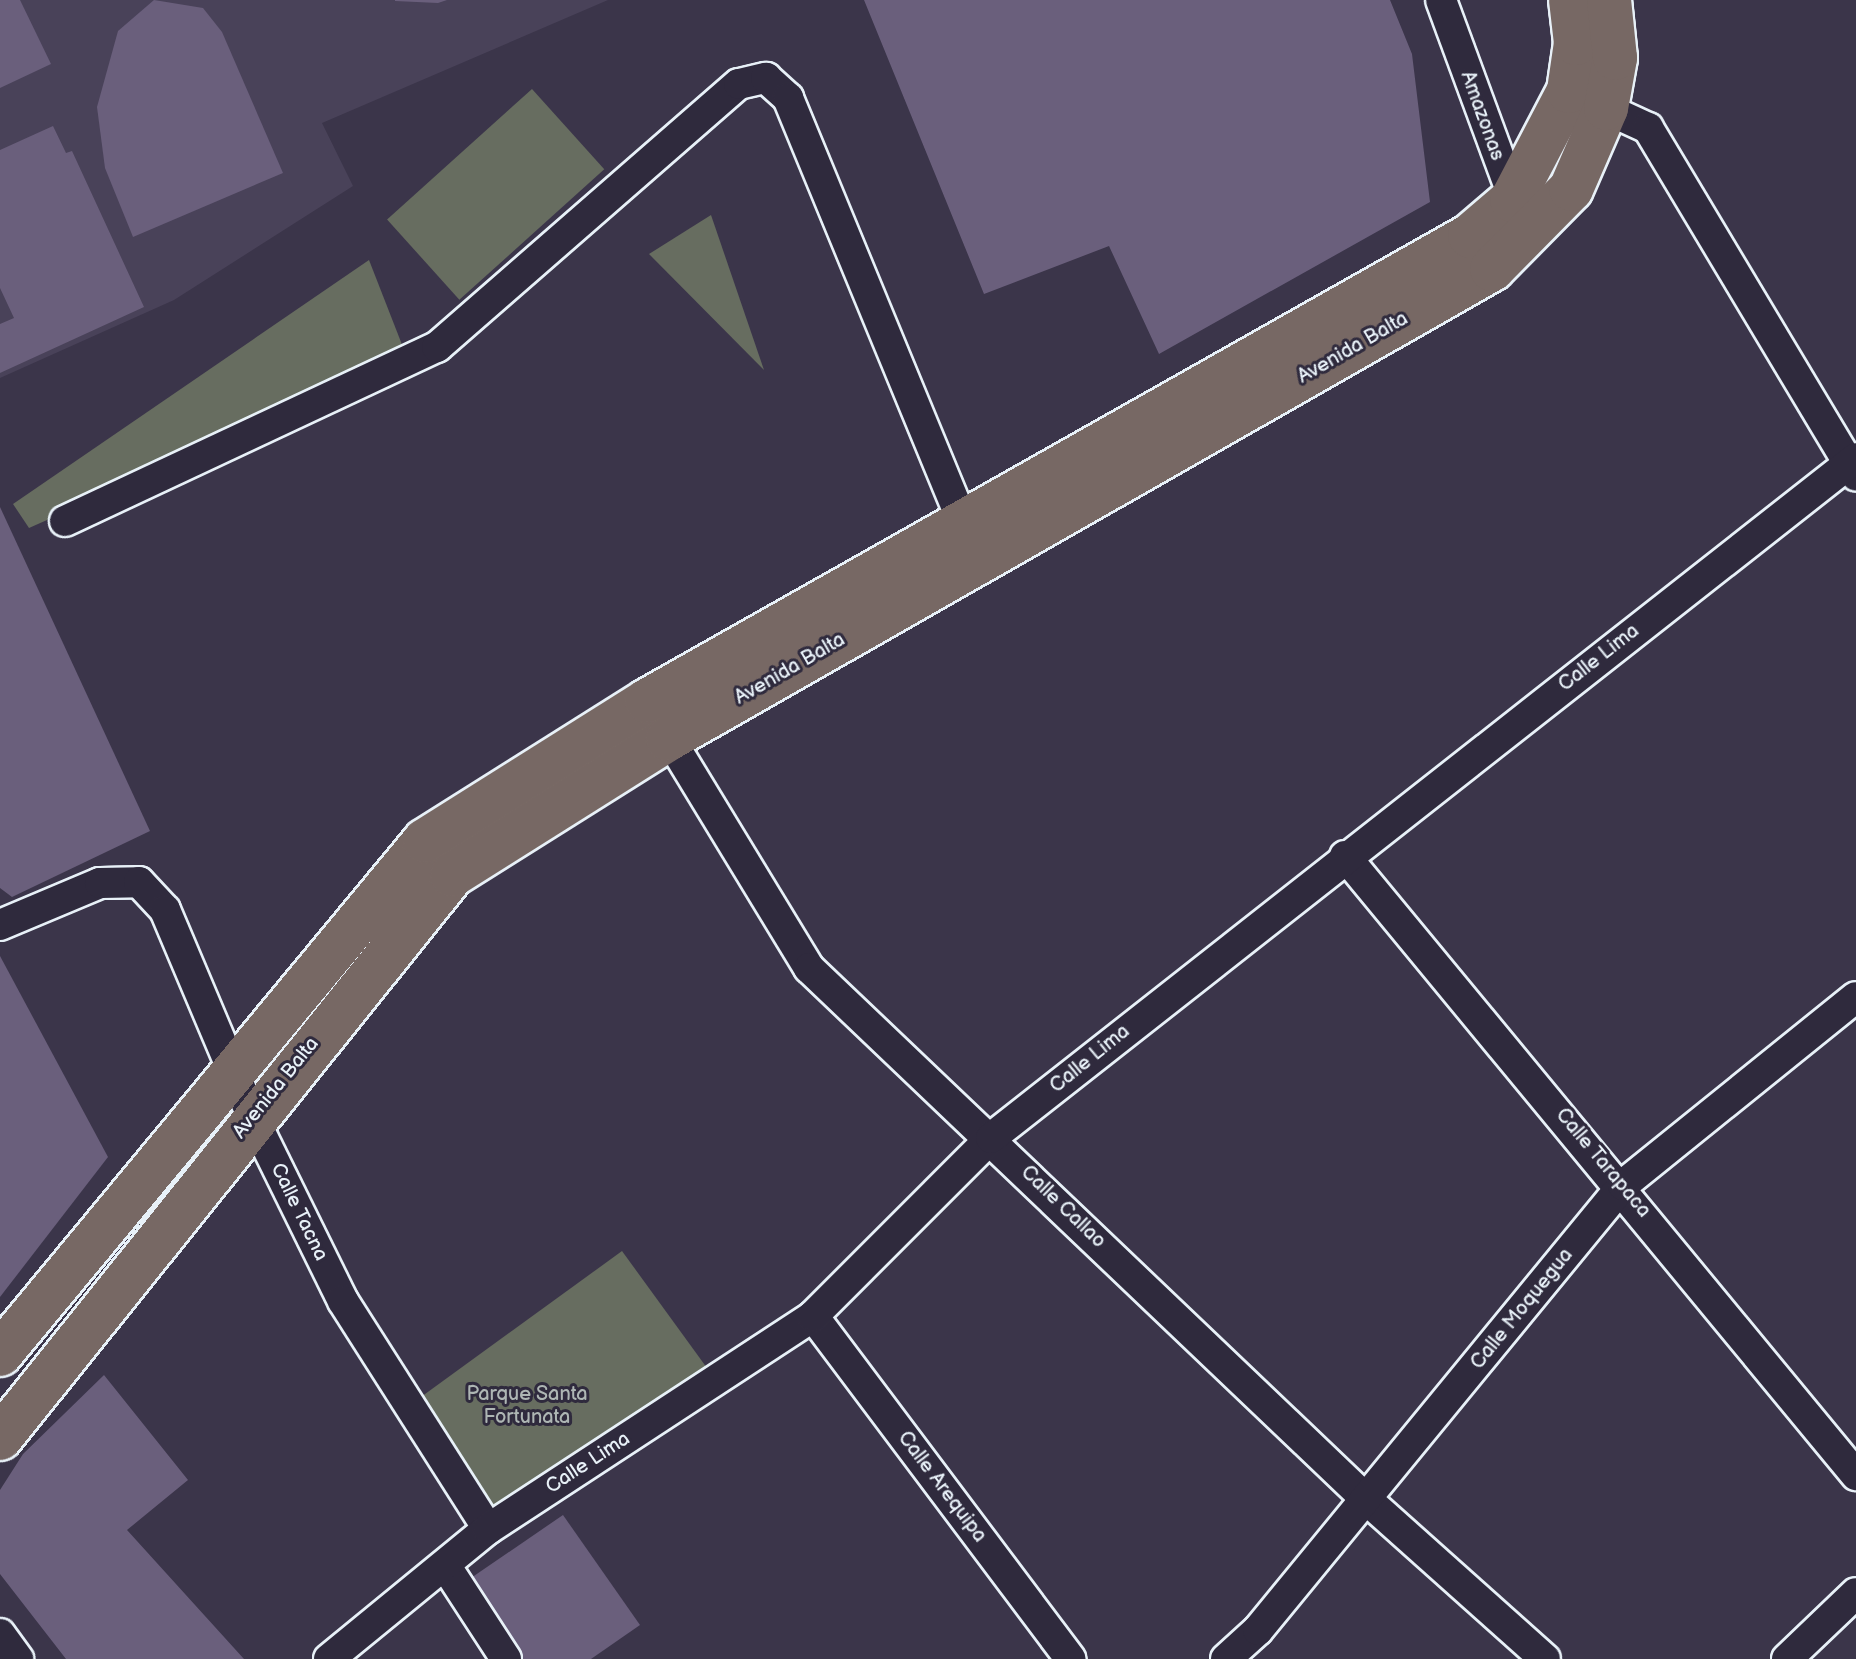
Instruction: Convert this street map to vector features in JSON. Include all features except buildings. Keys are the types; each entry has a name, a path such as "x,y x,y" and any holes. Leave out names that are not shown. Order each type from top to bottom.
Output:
{"main road":[{"name":"Avenida Balta","path":"1571,0 1588,100"},
{"name":"Avenida Balta","path":"0,1354 425,841 647,701 972,542 1492,269 1522,214 1571,189 1588,100 1615,58 1609,0"},
{"name":"Avenida Balta","path":"0,1438 252,1116 452,875 972,542"}],"street":[{"name":"Amazonas","path":"1441,0 1522,214"},
{"path":"65,521 437,347 739,84 766,78 788,98 972,542"},
{"path":"1588,100 1648,128 1854,466"},
{"name":"Calle Lima","path":"329,1659 488,1529 813,1316 991,1138 1345,856 1854,466"},
{"name":"Calle Callao","path":"647,701 809,968 991,1138 1366,1499 1545,1659"},
{"name":"Calle Tarapaca","path":"1345,856 1623,1185 1856,1475"},
{"name":"Calle Tacna","path":"0,925 100,883 139,882 165,910 252,1116 343,1301 488,1529"},
{"name":"Calle Moquegua","path":"1226,1659 1258,1630 1623,1185 1856,997"},
{"name":"Calle Arequipa","path":"813,1316 1071,1659"},
{"path":"445,1565 506,1659"},
{"path":"1787,1659 1856,1593"},
{"path":"0,1634 18,1659"}],"shaded area":[{"path":"0,0 608,0 322,123 353,186 174,300 0,378"}],"green space":[{"path":"532,89 604,169 459,300 387,219"},
{"path":"711,215 764,370 649,254"},
{"path":"369,260 408,360 29,528 13,504"},
{"name":"Parque Santa Fortunata","path":"622,1251 707,1367 499,1519 414,1402"}]}
